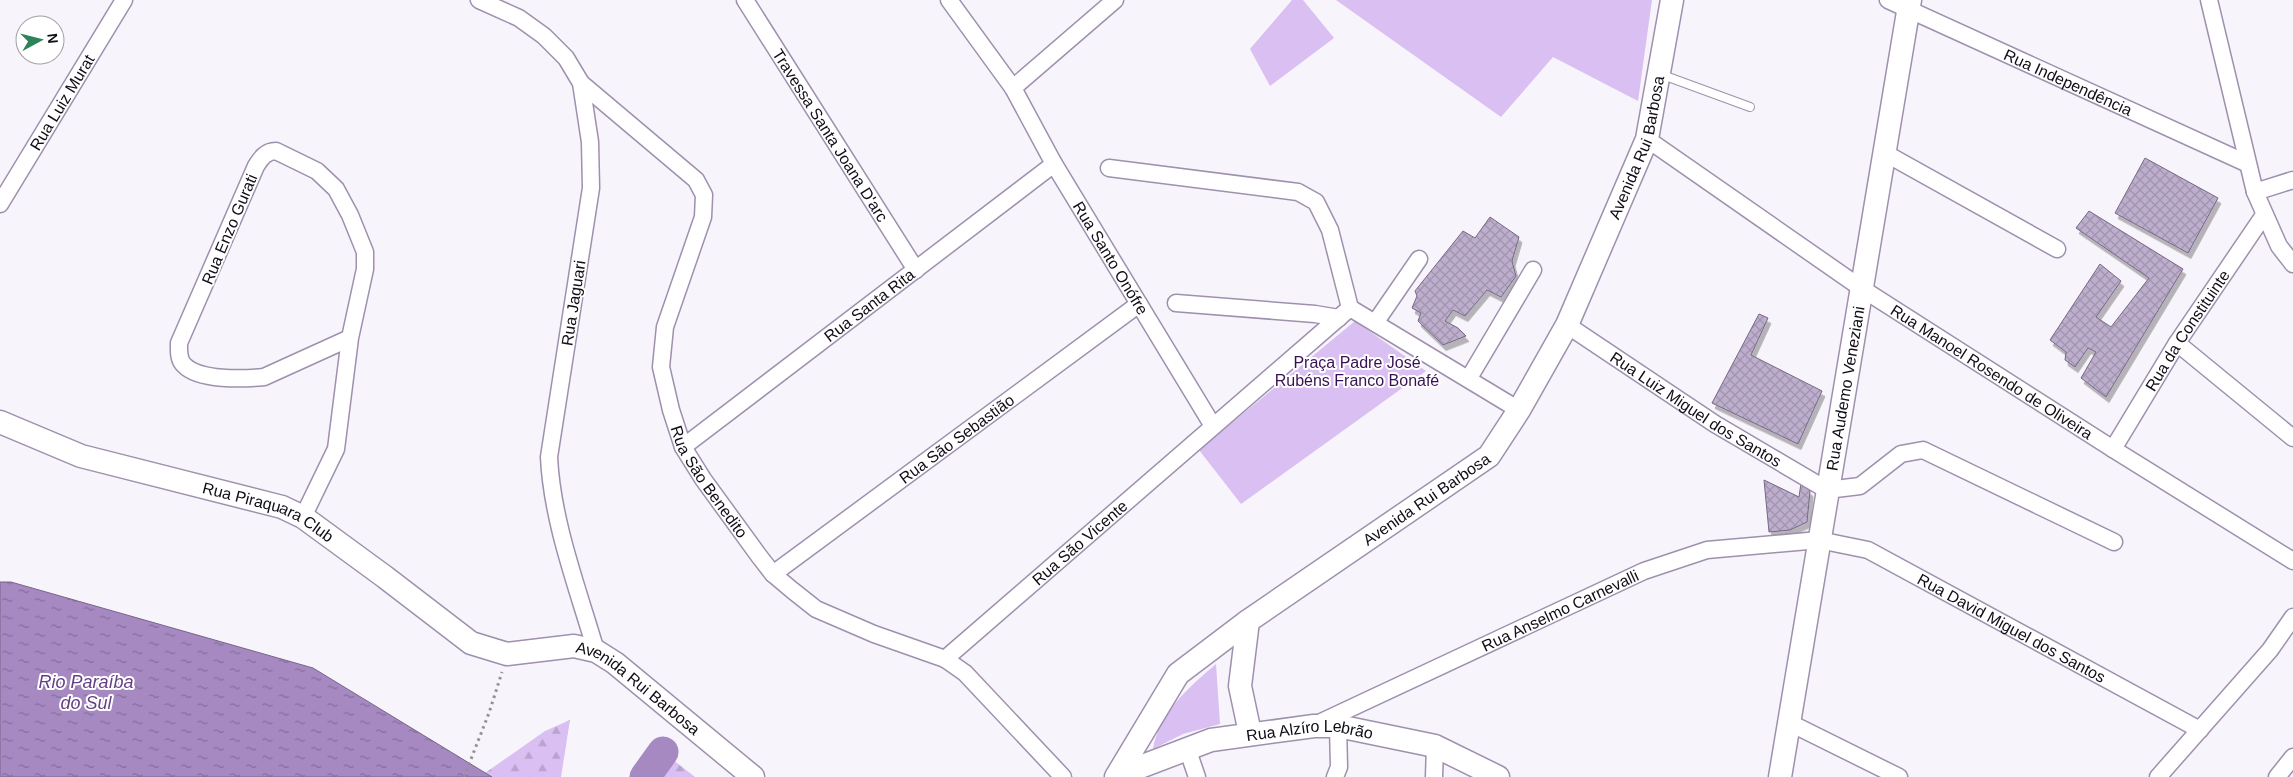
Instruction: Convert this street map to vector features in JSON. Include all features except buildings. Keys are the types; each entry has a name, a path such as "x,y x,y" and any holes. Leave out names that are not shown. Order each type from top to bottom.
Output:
{"main road":[{"name":"Avenida Rui Barbosa","path":"1118,776 1178,674 1248,621 1489,456 1520,410 1567,325 1647,139 1672,0"},
{"name":"Rua Audemo Veneziani","path":"1780,777 1883,152 1902,3"},
{"name":"Rua Piraquara Club","path":"0,422 81,456 282,507 303,517 471,643 507,654"},
{"path":"1248,621 1240,686 1250,733"},
{"name":"Avenida Rui Barbosa","path":"507,654 574,646 596,651 615,663 753,777"},
{"name":"Rua Alzíro Lebrão","path":"1118,776 1211,740 1250,733 1314,726 1338,726 1435,746 1498,777"}],"street":[{"name":"Rua Luiz Murat","path":"0,204 124,0"},
{"name":"Rua Jaguari","path":"479,0 520,18 544,36 566,58 581,83 590,142 591,188 549,458 550,484 596,651"},
{"name":"Travessa Santa Joana D'arc","path":"745,0 916,270"},
{"name":"Rua Santo Onófre","path":"949,0 1013,88 1054,164 1213,426"},
{"path":"1013,88 1115,0"},
{"path":"2209,0 2246,163 2255,192 2279,246 2293,264"},
{"name":"Rua Independência","path":"1902,3 2246,163"},
{"name":"Rua São Benedito","path":"581,83 696,180 704,195 703,217 665,327 661,366 671,410 683,448 703,479 774,574 816,609 874,634 945,659 965,672 1063,777"},
{"name":"Rua Manoel Rosendo de Oliveira","path":"1647,139 1861,288 2113,450 2293,560"},
{"name":"Rua Enzo Gurati","path":"303,517 336,449 350,338 365,269 365,252 358,232 336,189 316,170 276,151 271,151 260,159 256,166 180,343 179,354 183,364 190,370 214,376 264,377 281,371 350,338"},
{"path":"1883,152 2057,248"},
{"name":"Rua Santa Rita","path":"683,448 1054,164"},
{"path":"1109,168 1298,192 1316,202 1330,230 1345,313"},
{"path":"2255,192 2293,180"},
{"name":"Rua da Constituinte","path":"2113,450 2178,343 2264,214"},
{"path":"1375,323 1419,259"},
{"path":"1469,378 1533,270"},
{"path":"1176,303 1315,314 1345,313 1375,323 1520,410"},
{"name":"Rua São Sebastião","path":"774,574 1140,304"},
{"path":"1213,426 1345,313"},
{"name":"Rua Luiz Miguel dos Santos","path":"1567,325 1715,424 1827,490"},
{"path":"2178,343 2293,438"},
{"name":"Rua São Vicente","path":"945,659 1213,426"},
{"path":"1827,490 1860,486 1901,454 1923,450 2114,542"},
{"name":"Rua Anselmo Carnevalli","path":"1314,726 1644,572 1707,550 1819,540"},
{"name":"Rua David Miguel dos Santos","path":"1819,540 1868,550 2200,730"},
{"path":"2158,777 2270,650 2293,617"},
{"path":"1788,722 1899,777"},
{"path":"1335,777 1339,767 1338,726"},
{"path":"1434,777 1435,746"},
{"path":"1187,748 1197,777"},
{"path":"2276,777 2293,757"}],"lane":[{"path":"1660,74 1750,107"}],"path":[{"path":"464,777 489,713 507,654"}],"green space":[{"path":"1292,0 1303,0 1334,38 1270,86 1250,49"},
{"path":"1336,0 1652,0 1638,101 1553,57 1501,117"},
{"name":"Praça Padre José Rubéns Franco Bonafé","path":"1355,321 1426,371 1241,504 1199,450"},
{"path":"1216,664 1220,724 1183,734 1153,749 1156,736 1162,724 1177,701"},
{"path":"570,720 561,777 492,777 485,773 545,731"},
{"path":"663,752 695,777 645,777"}],"water":[{"name":"Rio Paraíba do Sul","path":"0,582 11,582 313,668 492,777 0,777"}],"waterway":[{"path":"645,777 663,752"}]}
